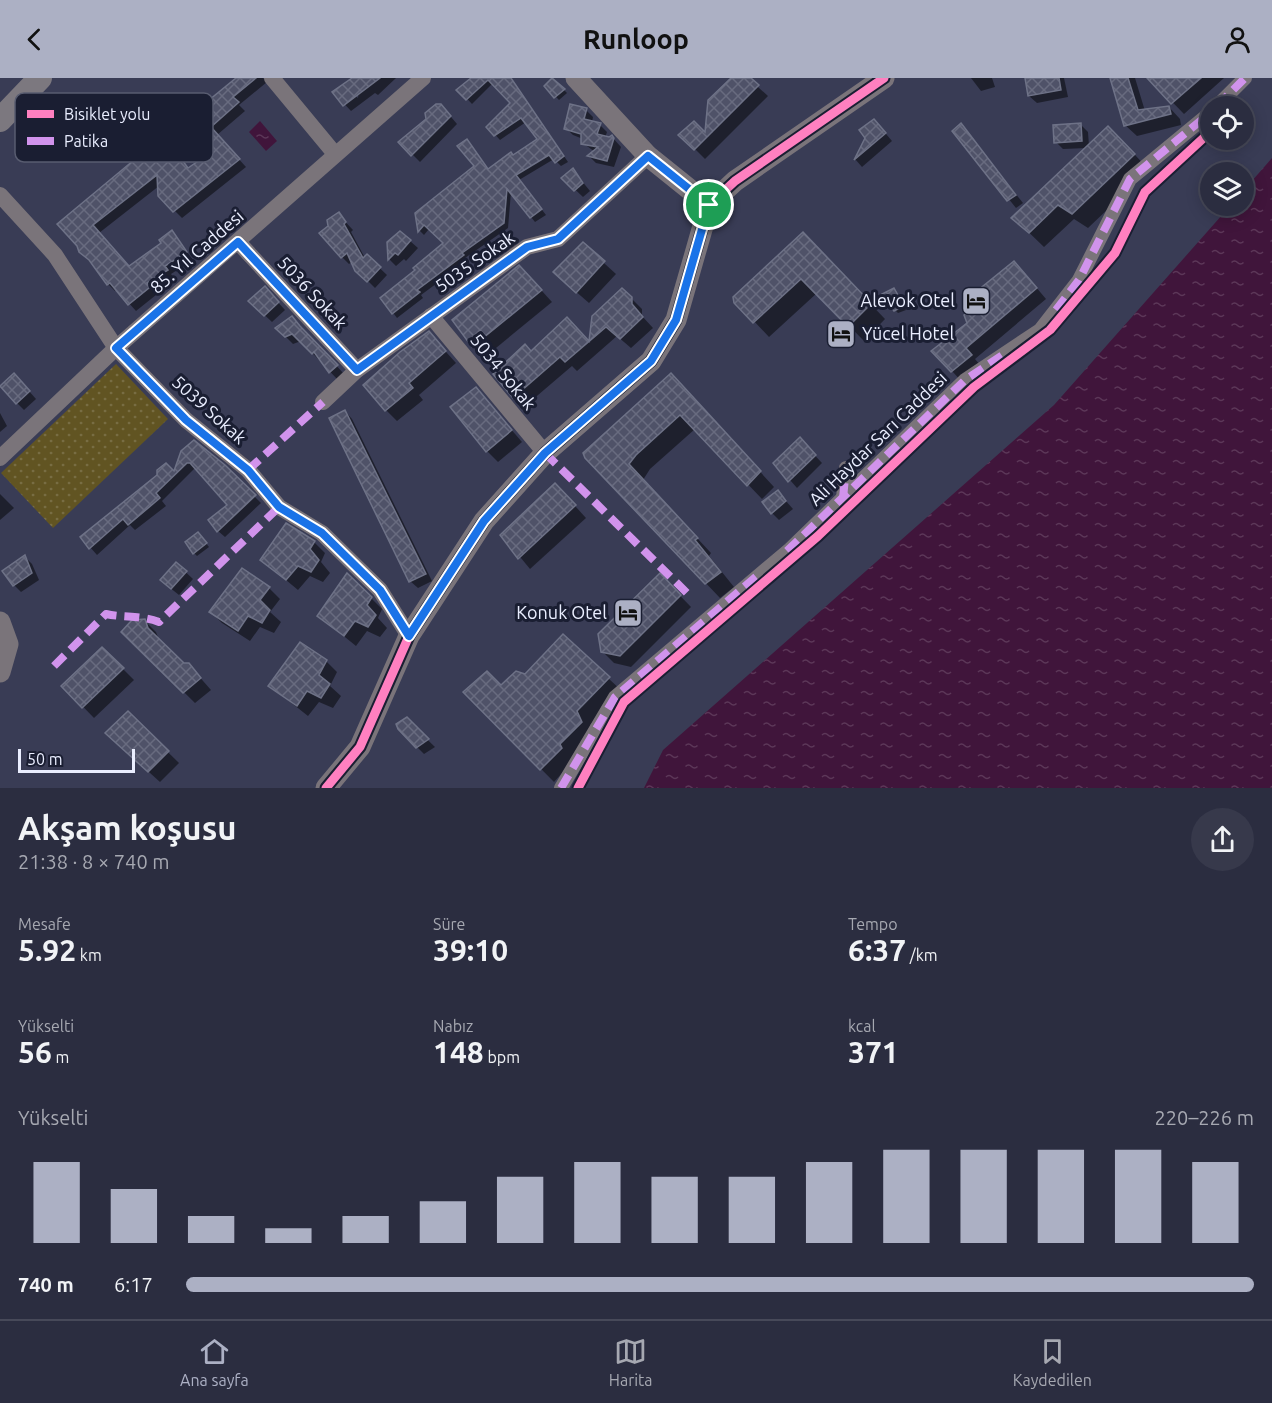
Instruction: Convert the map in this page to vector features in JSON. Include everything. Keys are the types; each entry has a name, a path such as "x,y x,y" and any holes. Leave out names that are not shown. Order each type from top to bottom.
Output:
{"main road":[{"path":"26,93 40,78"},
{"path":"0,120 15,104"}],"street":[{"path":"272,78 334,154"},
{"name":"85. Yıl Caddesi","path":"0,458 116,348 423,78"},
{"path":"576,78 648,156 709,205"},
{"path":"326,788 360,747 409,636 484,521 545,453 651,361 676,320 709,205 735,181 884,78"},
{"path":"1227,96 1245,78"},
{"name":"Ali Haydar Sarı Caddesi","path":"561,788 615,697 790,549 965,380 1040,330 1079,280 1130,179 1200,121"},
{"name":"5035 Sokak","path":"323,402 357,370 527,247 558,239 648,156"},
{"name":"5039 Sokak","path":"0,195 55,255 116,348 186,420 248,470 279,507 322,533 380,590 409,636"},
{"name":"5036 Sokak","path":"238,242 357,370"},
{"name":"5034 Sokak","path":"431,316 545,453"},
{"path":"843,498 846,468"},
{"path":"0,622 8,644 0,672"}],"shaded area":[{"path":"116,364 168,419 53,528 1,473"}],"water":[{"path":"260,121 277,141 266,151 249,132"},
{"path":"1272,158 1272,788 644,788 663,750 1054,405 1221,216 1254,216 1254,179"}],"building":[{"path":"236,78 256,78 233,97 239,102 213,125 213,97"},
{"path":"352,78 380,78 343,106 332,92"},
{"path":"471,78 511,78 564,156 555,163 549,155 516,175 542,209 530,218 507,189 504,223 462,253 464,255 417,290 420,292 392,314 380,298 415,270 413,268 443,243 424,225 418,232 415,213 474,166 457,146 467,139 488,169 511,152 513,155 537,139 521,118 494,136 486,127 510,103 488,80 466,100 456,90"},
{"path":"552,78 565,89 554,98 544,86"},
{"path":"731,78 751,78 759,85 694,150 678,135 694,121 705,132 708,100"},
{"path":"1025,78 1059,78 1061,90 1028,96"},
{"path":"1110,78 1128,78 1138,110 1169,106 1171,114 1124,126"},
{"path":"1147,78 1201,78 1171,104"},
{"path":"436,104 441,104 451,116 411,156 398,142 426,119 425,113"},
{"path":"570,104 587,108 584,119 601,123 597,134 609,137 612,135 614,138 607,161 587,156 598,147 581,144 581,134 564,129"},
{"path":"874,119 886,133 854,160 865,138 859,130"},
{"path":"961,123 1016,195 1007,201 952,131"},
{"path":"1081,123 1082,141 1054,143 1053,125"},
{"path":"1108,126 1135,154 1072,214 1058,205 1029,233 1011,218"},
{"path":"213,129 240,159 173,212 158,196 157,175 93,225 129,266 161,243 159,240 172,230 187,252 165,266 168,270 147,283 150,287 128,305 110,283 107,285 89,260 79,252 77,246 57,224 132,162 184,162 188,168 197,162 213,162"},
{"path":"573,168 583,183 574,191 561,178"},
{"path":"339,212 363,258 367,254 381,267 367,282 355,271 347,253 341,258 319,233 328,226 327,220"},
{"path":"400,231 411,240 398,255 395,253 388,260 387,242"},
{"path":"803,232 869,301 869,306 848,327 801,279 753,323 734,303 733,297"},
{"path":"583,242 605,261 576,293 553,272"},
{"path":"1014,261 1037,288 966,348 972,355 951,372 931,351 967,323 964,315 983,301 977,291"},
{"path":"519,265 542,290 472,347 452,320"},
{"path":"265,286 279,302 264,316 248,301"},
{"path":"622,288 632,297 632,304 643,317 620,339 606,327 565,362 560,357 513,398 493,374 525,344 531,351 567,317 589,341 592,316"},
{"path":"894,288 904,306 894,311 882,294"},
{"path":"292,316 338,365 329,373 314,352 312,354 292,334 285,337 275,328"},
{"path":"429,331 446,351 409,383 413,388 385,411 363,385 400,352"},
{"path":"14,373 30,391 16,404 0,386"},
{"path":"671,373 761,471 747,486 680,415 629,464 698,538 695,540 721,572 705,584 585,458 583,453"},
{"path":"476,387 512,430 486,452 450,407"},
{"path":"345,410 426,574 409,582 329,418"},
{"path":"800,437 816,455 788,482 773,463"},
{"path":"194,440 225,465 256,495 217,532 208,520 227,505 190,463 187,463 156,493 160,498 128,525 123,519 89,549 80,537 157,475 157,470 166,463 174,471 181,451"},
{"path":"555,483 576,505 518,559 500,535"},
{"path":"778,490 786,501 771,514 762,502"},
{"path":"286,523 315,541 310,549 319,560 311,572 298,566 286,580 260,560"},
{"path":"198,532 207,543 193,554 185,542"},
{"path":"25,555 32,573 13,586 2,571"},
{"path":"176,562 187,571 171,589 160,580"},
{"path":"242,568 270,587 260,600 270,610 262,623 248,616 238,631 209,612"},
{"path":"347,573 372,597 367,605 376,615 368,627 355,621 344,636 317,616"},
{"path":"660,573 681,595 620,656 601,652 598,634"},
{"path":"145,619 148,628 184,663 189,663 201,678 183,693 121,632 132,620"},
{"path":"563,634 610,677 577,711 582,722 560,744 562,748 540,770 463,692 487,671 501,685 516,671 525,674"},
{"path":"300,642 327,660 319,675 330,684 321,698 307,691 297,706 268,686"},
{"path":"102,647 124,668 82,708 61,686"},
{"path":"128,711 169,751 148,772 105,733"},
{"path":"407,717 429,739 416,748 396,724"}],"marked path":[{"path":"1227,96 1245,78"},
{"path":"1056,310 1079,280 1130,179 1200,121"},
{"path":"787,551 965,380 1007,352"},
{"path":"248,470 323,402"},
{"path":"545,453 691,597"},
{"path":"843,498 846,468"},
{"path":"54,666 106,614 146,618 159,622 279,507"},
{"path":"561,788 615,697 757,576"}],"cycle path":[{"path":"326,788 360,747 409,636 484,521 545,453 651,361 676,320 709,205 735,181 884,78"},
{"path":"578,788 624,702 818,536 974,387 1050,330 1115,253 1145,192 1200,141"}],"place":[{"name":"Alevok Otel","path":"976,301"},
{"name":"Yücel Hotel","path":"841,334"},
{"name":"Konuk Otel","path":"628,613"}],"route":[{"path":"648,156 709,205 676,320 651,361 545,453 484,521 409,636 380,590 322,533 279,507 248,470 186,420 116,348 238,242 357,370 527,247 558,239 648,156"}]}
